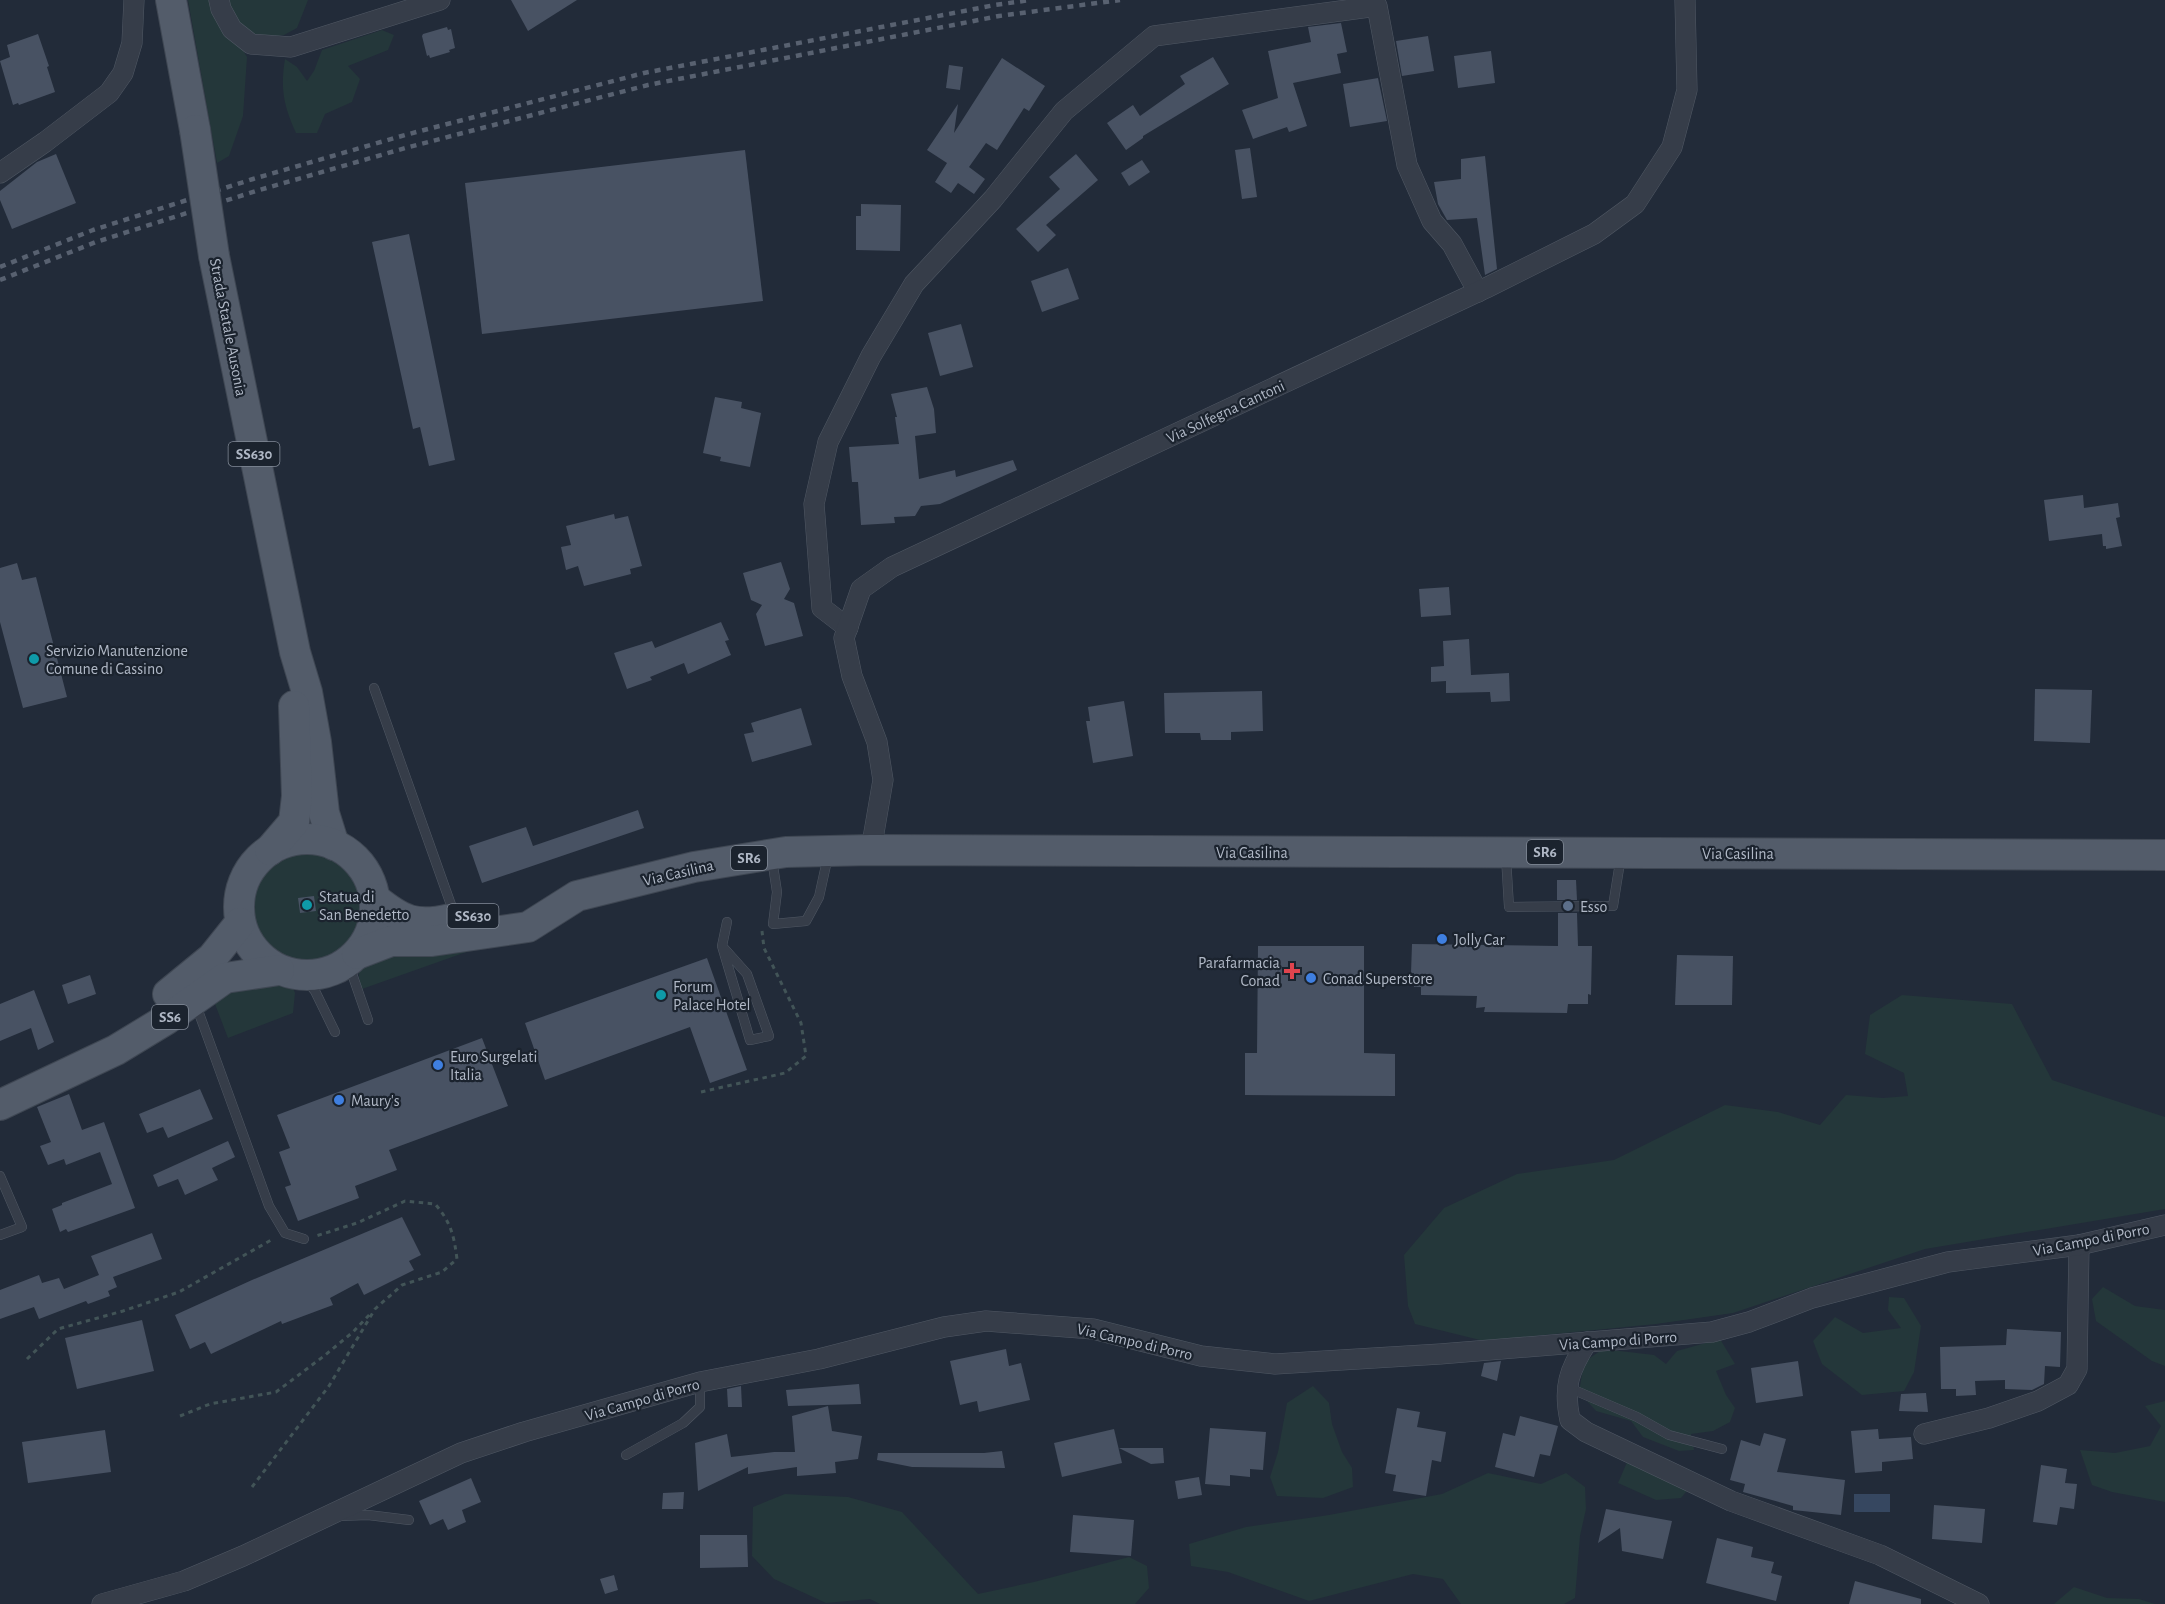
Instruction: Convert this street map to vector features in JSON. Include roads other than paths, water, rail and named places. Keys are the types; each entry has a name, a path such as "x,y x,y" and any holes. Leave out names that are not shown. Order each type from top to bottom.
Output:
{"main road":[{"name":"Strada Statale Ausonia","path":"171,0 195,130 214,256 295,652 307,692 316,742 324,813 334,845"},
{"name":"Strada Statale Ausonia","path":"270,850 294,822 297,796 295,652"},
{"path":"313,840 334,845 349,854 362,867 370,882 375,899 374,919 368,938 352,958 334,970 318,975 290,972 261,958 248,942 240,923 238,906 247,874 270,850 291,841 313,840"},
{"name":"Via Casilina","path":"352,958 391,941 432,941 528,927 577,896 694,867 771,854 871,850 2165,855"},
{"name":"SS630","path":"375,899 404,918 428,924 577,896"},
{"name":"SS6","path":"62,1076 101,1042 188,980 212,958 240,923"},
{"name":"SS6","path":"0,1105 116,1050 167,1019 225,978 290,972"}],"street":[{"path":"0,173 109,93 123,73 132,43 134,0"},
{"path":"219,0 221,9 232,29 251,44 270,46 291,46 440,0"},
{"name":"Via Solfegna Cantoni","path":"871,850 883,780 877,742 852,676 844,638 861,589 891,567 1478,292 1594,234 1635,204 1672,147 1687,90 1685,0"},
{"path":"848,627 822,608 814,504 828,442 871,356 914,284 993,199 1064,111 1154,36 1377,6 1407,165 1432,221 1452,244 1478,292"},
{"name":"Via Campo di Porro","path":"102,1604 184,1581 330,1516 461,1453 524,1432 700,1382 819,1359 944,1327 986,1321 1093,1329 1201,1356 1275,1365 1712,1332 1749,1322 1812,1298 1948,1262 2079,1245 2165,1225"},
{"path":"1924,1434 1989,1418 2038,1401 2068,1385 2077,1369 2079,1245"},
{"path":"1587,1342 1569,1373 1566,1400 1570,1420 1586,1432 1731,1501 1880,1555 1979,1604"}],"lane":[{"path":"375,688 456,918"},
{"path":"771,854 777,892 773,924 806,921 819,897 829,851"},
{"path":"1505,852 1509,908 1613,906 1621,852"},
{"path":"722,946 747,974 769,1036 750,1040 722,946 727,922"},
{"path":"352,958 368,1020"},
{"path":"290,972 315,992 335,1032"},
{"path":"195,1000 269,1206 285,1233 304,1239"},
{"path":"0,1176 21,1227 0,1235"},
{"path":"626,1455 683,1423 700,1407 700,1382"},
{"path":"1567,1387 1637,1417 1669,1435 1722,1449"},
{"path":"330,1516 368,1515 408,1520"}],"water":[{"path":"1854,1494 1890,1494 1890,1512 1854,1512"}],"railway":[{"path":"0,267 93,230 253,179 405,135 644,73 1030,0"},
{"path":"0,280 96,242 256,191 409,147 648,85 999,16 1120,0"}],"place":[{"name":"Servizio Manutenzione Comune di Cassino","path":"34,659"},
{"name":"Statua di San Benedetto","path":"307,905"},
{"name":"Esso","path":"1568,906"},
{"name":"Jolly Car","path":"1442,939"},
{"name":"Parafarmacia Conad","path":"1292,971"},
{"name":"Conad Superstore","path":"1311,978"},
{"name":"Forum Palace Hotel","path":"661,995"},
{"name":"Euro Surgelati Italia","path":"438,1065"},
{"name":"Maury's","path":"339,1100"}]}
